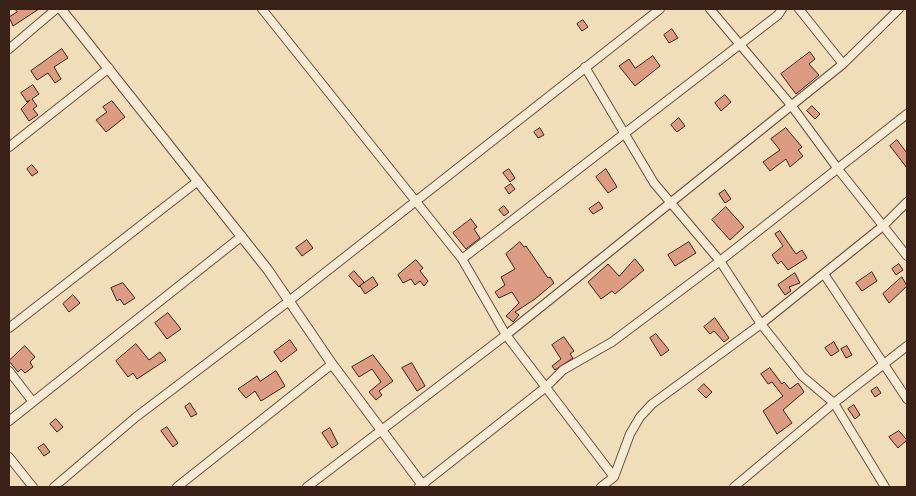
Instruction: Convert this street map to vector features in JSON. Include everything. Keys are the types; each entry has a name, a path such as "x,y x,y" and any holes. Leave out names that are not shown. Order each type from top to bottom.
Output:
{"street":[{"path":"9,49 56,9"},
{"path":"61,9 242,236 289,300 332,364 422,486 546,386 563,370 612,342 720,261 907,114"},
{"path":"262,9 462,259 506,335 614,477"},
{"path":"54,487 136,417 289,300 660,9"},
{"path":"710,9 791,105 838,169 907,256"},
{"path":"462,259 624,132 778,16 782,9"},
{"path":"799,9 843,64"},
{"path":"307,487 380,429 506,335 843,64 899,9"},
{"path":"904,9 907,12"},
{"path":"585,67 654,183 720,261 761,324 802,376 834,402 885,487"},
{"path":"9,147 109,68"},
{"path":"9,328 198,181"},
{"path":"601,487 614,477 630,434 640,417 652,404 761,324 883,226 907,202"},
{"path":"9,421 242,236"},
{"path":"824,274 907,399"},
{"path":"734,487 834,402 907,346"},
{"path":"176,487 332,364"},
{"path":"9,372 33,402"},
{"path":"9,456 33,487"}],"building":[{"path":"15,9 39,9 13,26 9,17 17,12"},
{"path":"583,20 588,27 582,31 577,24"},
{"path":"672,29 678,38 669,43 664,35"},
{"path":"62,49 68,58 54,67 61,79 55,83 48,73 37,80 31,71"},
{"path":"810,52 815,59 809,64 819,75 796,94 781,74"},
{"path":"653,56 660,66 635,86 619,66 629,59 635,68"},
{"path":"33,85 39,94 32,99 37,106 33,109 38,115 29,121 21,109 30,100 27,102 21,93"},
{"path":"725,95 731,102 721,111 715,103"},
{"path":"112,101 125,117 106,132 96,120 107,112 103,107"},
{"path":"812,106 820,114 815,119 807,111"},
{"path":"679,118 685,126 677,132 671,125"},
{"path":"540,128 544,135 538,138 534,132"},
{"path":"786,128 802,147 798,150 803,156 790,167 786,159 770,171 763,162 780,150 771,139"},
{"path":"897,140 907,153 907,168 890,146"},
{"path":"32,165 38,172 32,176 27,169"},
{"path":"509,169 515,178 510,182 503,173"},
{"path":"606,169 617,187 608,193 596,177"},
{"path":"511,184 515,189 509,194 505,188"},
{"path":"725,190 731,199 725,203 719,194"},
{"path":"599,202 603,208 593,214 589,209"},
{"path":"504,206 509,212 504,216 499,210"},
{"path":"726,207 744,227 730,240 712,220"},
{"path":"471,219 477,227 474,229 480,238 466,249 453,233"},
{"path":"780,231 796,254 802,250 807,258 788,270 781,261 778,264 772,255 783,246 775,234"},
{"path":"307,240 313,248 302,256 296,248"},
{"path":"520,242 524,247 526,246 548,278 550,277 554,283 535,299 515,312 519,315 513,322 506,316 519,303 512,292 499,298 495,292 505,285 501,277 515,269 506,254"},
{"path":"689,242 696,253 675,266 668,255"},
{"path":"635,259 644,270 615,294 612,291 601,299 588,282 608,264 619,276"},
{"path":"416,260 423,268 420,271 428,281 424,286 420,281 415,285 411,279 403,283 398,275"},
{"path":"899,264 903,270 896,275 892,269"},
{"path":"354,271 364,282 359,287 349,276"},
{"path":"872,272 877,281 862,291 856,283"},
{"path":"795,273 800,283 789,287 791,291 785,295 778,285"},
{"path":"373,277 378,285 365,294 360,286"},
{"path":"902,277 907,286 889,303 883,294"},
{"path":"123,283 135,298 124,305 120,299 117,301 111,288"},
{"path":"73,295 80,303 69,312 63,304"},
{"path":"168,313 181,329 167,339 155,323"},
{"path":"715,318 729,338 724,342 714,331 710,334 704,327"},
{"path":"656,334 669,350 661,356 650,338"},
{"path":"564,337 574,351 570,354 573,358 555,370 552,366 561,359 552,345"},
{"path":"290,340 297,350 281,362 274,352"},
{"path":"834,342 839,351 831,356 825,348"},
{"path":"136,344 149,360 160,352 166,360 137,379 133,373 128,377 116,361"},
{"path":"25,346 35,357 30,362 33,367 25,373 21,369 18,372 9,361"},
{"path":"847,346 852,355 846,358 841,349"},
{"path":"373,355 393,381 379,391 382,395 376,400 369,392 381,382 372,369 359,377 352,367"},
{"path":"412,363 425,386 417,391 402,368"},
{"path":"770,368 782,384 784,382 790,389 798,383 804,392 783,410 792,423 777,434 763,411 783,396 772,382 768,384 761,374"},
{"path":"276,371 285,386 261,401 255,391 246,398 238,389 257,376 260,381"},
{"path":"704,384 712,392 706,398 698,390"},
{"path":"877,387 881,393 875,397 871,391"},
{"path":"190,403 197,414 191,417 185,407"},
{"path":"854,405 860,415 855,419 848,409"},
{"path":"56,419 63,427 57,432 50,424"},
{"path":"167,427 178,443 173,447 161,431"},
{"path":"330,428 338,444 332,448 322,433"},
{"path":"899,431 907,440 898,448 889,437"},
{"path":"44,444 50,452 44,456 38,448"}]}
